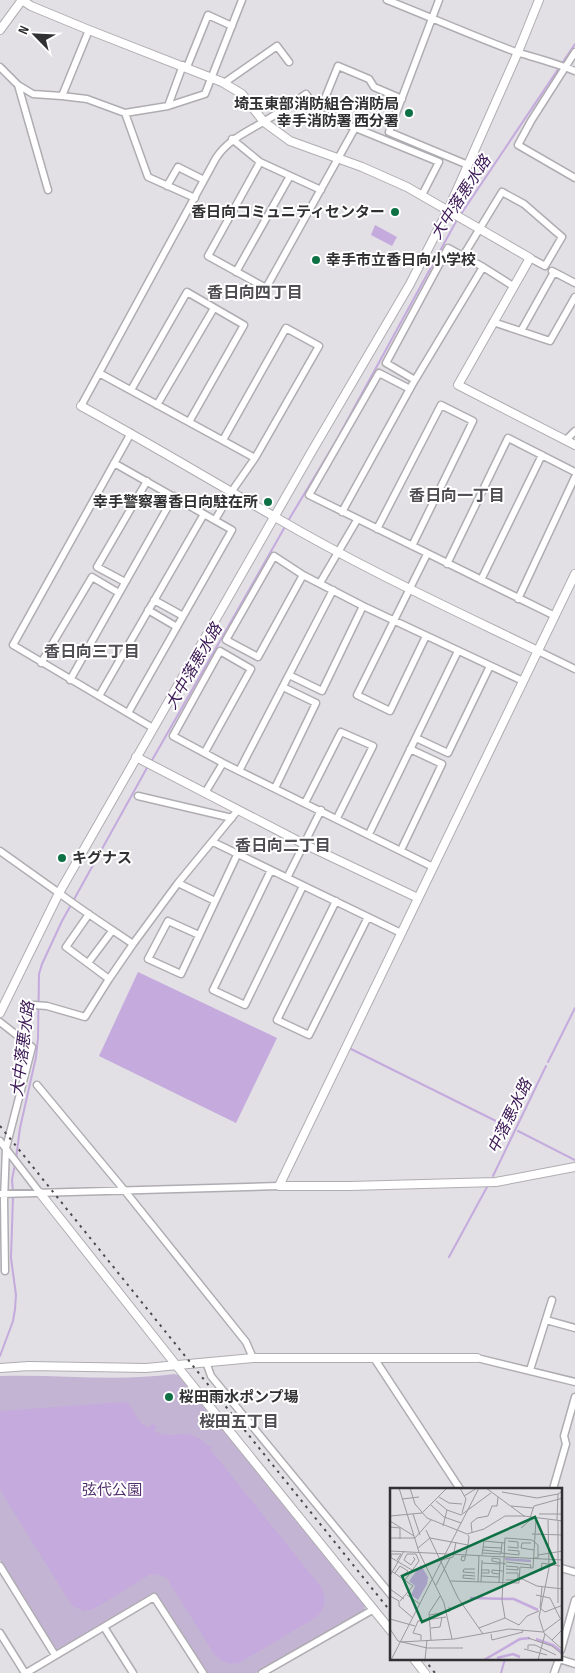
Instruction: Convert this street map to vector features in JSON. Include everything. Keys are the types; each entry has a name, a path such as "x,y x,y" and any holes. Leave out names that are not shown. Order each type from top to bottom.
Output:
{"street":[{"path":"0,30 22,0 31,6 89,30 185,66 224,83 242,94 264,122 290,141 371,171 422,195 575,283"},
{"path":"0,67 18,85 34,94 86,99 125,113 168,106 205,94 242,0"},
{"path":"387,0 518,52 575,71"},
{"path":"439,0 389,132 468,165"},
{"path":"0,1013 136,757 452,212 468,165 539,0"},
{"path":"168,106 208,15 232,26"},
{"path":"62,96 89,30"},
{"path":"224,83 277,46 289,62"},
{"path":"575,52 562,66 518,145 575,178"},
{"path":"319,113 338,66 369,79 374,87 402,98"},
{"path":"18,85 48,190"},
{"path":"422,195 439,162 319,113 306,94 264,122 232,139 223,147 204,180 81,406 232,491 282,522 338,552 575,669"},
{"path":"125,113 148,177 195,198"},
{"path":"260,162 208,256 266,288 355,128"},
{"path":"232,139 260,162 321,190"},
{"path":"167,186 178,167 204,180"},
{"path":"236,272 290,176"},
{"path":"463,256 502,192 524,204 562,237 545,266"},
{"path":"415,380 386,363 448,248 513,286"},
{"path":"530,258 458,385 575,444"},
{"path":"342,512 415,380 483,268"},
{"path":"521,331 554,272"},
{"path":"131,390 187,292 244,325 189,422"},
{"path":"493,322 550,341 575,297"},
{"path":"157,405 214,308"},
{"path":"215,520 255,458 319,346 286,328 223,440"},
{"path":"100,373 255,458"},
{"path":"410,389 379,373 309,495 554,616"},
{"path":"377,529 441,405 473,421 412,546"},
{"path":"566,440 575,431"},
{"path":"130,433 14,645 153,728"},
{"path":"447,564 508,438 575,472"},
{"path":"481,580 542,455"},
{"path":"114,463 232,530 128,713"},
{"path":"518,598 575,477"},
{"path":"125,582 97,567 147,481"},
{"path":"70,680 174,496"},
{"path":"99,696 204,514"},
{"path":"320,583 358,520"},
{"path":"426,636 390,711 357,695 427,554"},
{"path":"303,575 258,657 226,640 274,556 303,575 363,606 523,681"},
{"path":"279,1186 575,574"},
{"path":"42,663 92,578 119,593"},
{"path":"239,771 333,590"},
{"path":"154,600 183,616"},
{"path":"289,675 322,690 363,606"},
{"path":"148,610 177,627"},
{"path":"205,752 251,669 220,651 173,736 223,763 433,867"},
{"path":"369,834 458,651"},
{"path":"416,738 448,753 490,666"},
{"path":"275,788 316,703 283,686"},
{"path":"305,803 341,732 372,746 337,818"},
{"path":"401,850 442,764 410,749"},
{"path":"136,757 304,844 418,898"},
{"path":"205,793 223,763"},
{"path":"138,796 232,818"},
{"path":"34,1005 85,1016 109,978 178,883 238,810"},
{"path":"287,878 321,810"},
{"path":"213,842 401,933"},
{"path":"0,852 133,944"},
{"path":"198,935 168,921 148,958 181,974 237,854"},
{"path":"271,870 212,990 245,1005 303,886"},
{"path":"178,883 215,901"},
{"path":"336,901 277,1020 309,1035 368,917"},
{"path":"89,914 66,947 109,978"},
{"path":"88,963 112,931"},
{"path":"0,1022 32,1047 7,1150 4,1200 5,1271"},
{"path":"37,1085 125,1190 246,1342 253,1358"},
{"path":"0,1141 176,1365 390,1630"},
{"path":"5,1194 496,1182 575,1167"},
{"path":"530,1370 552,1300"},
{"path":"546,1320 575,1328"},
{"path":"0,1368 29,1366 146,1368 253,1358 478,1358 575,1382"},
{"path":"374,1358 459,1488"},
{"path":"206,1362 211,1376 390,1594"},
{"path":"553,1488 566,1444 564,1436 575,1397"},
{"path":"0,1566 55,1655"},
{"path":"562,1568 575,1572"},
{"path":"0,1633 26,1673 154,1596 203,1673"},
{"path":"562,1646 575,1600"},
{"path":"267,1672 374,1609"},
{"path":"104,1626 133,1673"},
{"path":"415,1660 425,1673"},
{"path":"554,1673 559,1660"},
{"path":"562,1660 575,1664"}],"green space":[{"name":"弦代公園","path":"178,1375 365,1606 364,1611 256,1673 206,1673 155,1593 59,1652 0,1560 0,1376 109,1378"}],"shaded area":[{"path":"375,225 397,237 392,246 371,235"},
{"path":"138,972 277,1038 236,1123 99,1056"},
{"name":"弦代公園","path":"125,1402 132,1408 137,1418 144,1425 149,1428 152,1424 157,1426 154,1431 168,1435 187,1434 201,1440 209,1447 213,1446 210,1449 321,1587 325,1600 321,1611 315,1618 241,1662 233,1664 223,1661 214,1654 166,1577 156,1574 149,1575 97,1607 91,1610 84,1610 83,1613 82,1610 74,1607 0,1490 0,1411"}],"waterway":[{"name":"大中落悪水路","path":"461,214 575,44"},
{"name":"大中落悪水路","path":"288,521 336,441 458,218"},
{"name":"大中落悪水路","path":"151,762 286,525"},
{"name":"大中落悪水路","path":"16,1159 20,1128 36,1057 39,974 42,964 62,921 148,766"},
{"name":"中落悪水路","path":"548,1062 575,1008"},
{"path":"349,1048 508,1127"},
{"name":"中落悪水路","path":"493,1176 546,1066"},
{"path":"518,1131 575,1160"},
{"name":"大中落悪水路","path":"13,1192 12,1180 15,1164"},
{"name":"中落悪水路","path":"449,1257 487,1187"},
{"name":"大中落悪水路","path":"0,1356 13,1321 15,1309 16,1295 11,1258 13,1196"},
{"path":"501,1673 505,1660"}],"railway":[{"path":"0,1126 390,1611"},
{"path":"425,1660 435,1673"}],"place":[{"name":"埼玉東部消防組合消防局 幸手消防署 西分署","path":"409,113"},
{"name":"香日向コミュニティセンター","path":"395,212"},
{"name":"幸手市立香日向小学校","path":"316,260"},
{"name":"幸手警察署香日向駐在所","path":"268,502"},
{"name":"キグナス","path":"62,858"},
{"name":"桜田雨水ポンプ場","path":"169,1397"}],"district":[{"name":"香日向四丁目","path":"255,292"},
{"name":"香日向一丁目","path":"457,495"},
{"name":"香日向三丁目","path":"92,651"},
{"name":"香日向二丁目","path":"283,845"},
{"name":"桜田五丁目","path":"239,1421"}]}
